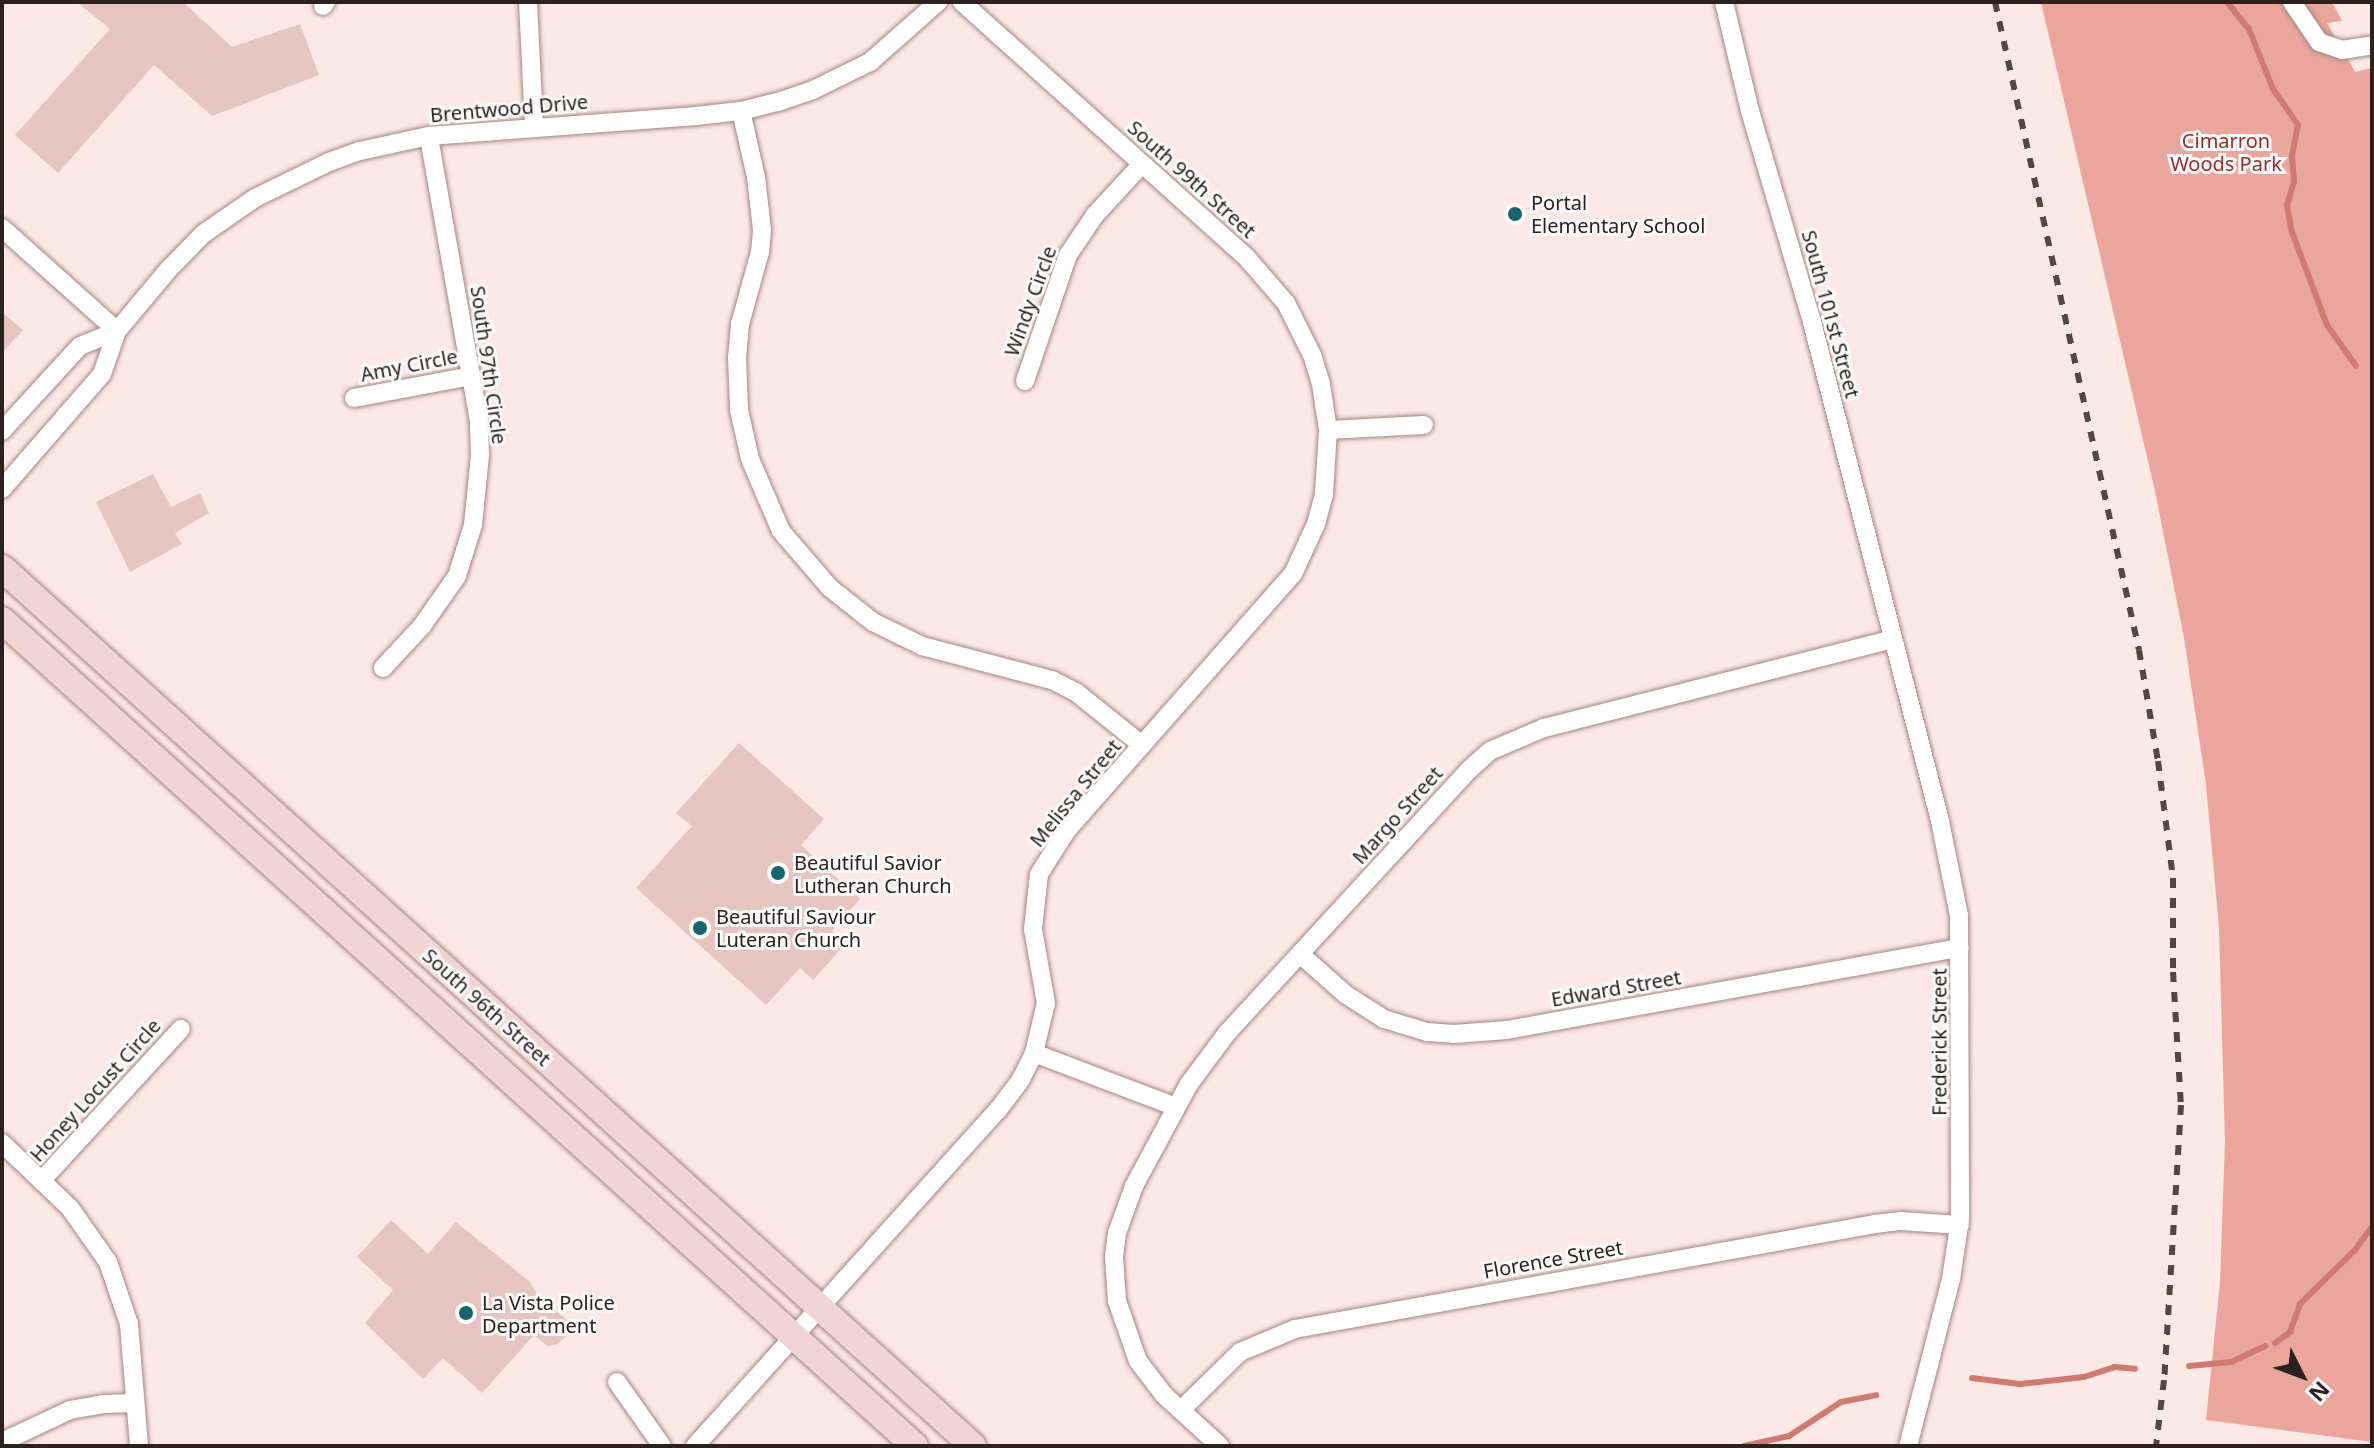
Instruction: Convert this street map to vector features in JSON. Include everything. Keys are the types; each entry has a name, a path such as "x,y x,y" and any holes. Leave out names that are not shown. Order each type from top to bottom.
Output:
{"main road":[{"name":"South 96th Street","path":"2,568 973,1446"},
{"name":"South 96th Street","path":"2,620 915,1446"}],"street":[{"path":"528,2 534,126"},
{"name":"Brentwood Drive","path":"2,489 102,374 117,331 203,234 232,211 329,162 360,151 429,136 741,111 813,90 870,62 938,2"},
{"name":"South 99th Street","path":"962,2 1246,257 1286,303 1312,355 1328,430"},
{"name":"South 101st Street","path":"1724,2 1750,111 1812,322 1892,639"},
{"path":"2292,2 2319,42 2342,50 2372,45"},
{"path":"741,111 756,177 762,230 760,252 740,324 737,357 739,410 750,459 781,531 830,588 873,622 922,646 1052,680 1077,693 1142,745"},
{"name":"South 97th Circle","path":"383,668 440,603 457,576 473,525 480,455 472,376 429,136"},
{"name":"Windy Circle","path":"1025,381 1068,255 1095,215 1142,164"},
{"path":"2,228 117,331"},
{"name":"Brentwood Drive","path":"2,431 80,346 117,331"},
{"name":"Amy Circle","path":"354,398 472,376"},
{"path":"1328,430 1424,425"},
{"name":"Melissa Street","path":"695,1446 998,1110 1034,1053 1046,1003 1033,929 1039,874 1067,830 1293,574 1312,535 1324,494 1328,430"},
{"name":"Frederick Street","path":"1892,639 1952,869 1960,948 1960,1225 1951,1279 1908,1446"},
{"name":"Margo Street","path":"1220,1446 1152,1382 1128,1340 1117,1301 1114,1257 1124,1209 1176,1107 1206,1058 1470,769 1507,741 1544,728 1892,639"},
{"name":"Edward Street","path":"1300,954 1345,994 1384,1019 1427,1032 1454,1034 1507,1030 1960,948"},
{"name":"Honey Locust Circle","path":"42,1180 181,1029"},
{"path":"1034,1053 1176,1107"},
{"path":"2,1143 81,1222 115,1280 131,1334 139,1446"},
{"name":"Florence Street","path":"1181,1410 1240,1352 1295,1329 1875,1224 1901,1221 1960,1225"},
{"path":"617,1382 662,1446"},
{"path":"2,1442 70,1410 135,1403"}],"green space":[{"name":"Cimarron Woods Park","path":"2041,2 2332,2 2342,21 2327,23 2355,72 2372,68 2372,1442 2206,1420 2220,1282 2225,1142 2219,928 2206,784 2184,638 2155,491"}],"building":[{"path":"77,2 183,2 232,47 300,24 319,75 212,116 154,65 58,173 15,135 110,29"},
{"path":"2,312 23,330 2,353"},
{"path":"153,474 171,507 200,493 209,513 175,533 182,544 130,572 96,502"},
{"name":"Beautiful Savior Lutheran Church","path":"739,743 824,819 801,845 860,899 832,931 846,943 813,980 800,968 766,1005 636,888 692,826 676,813"},
{"name":"La Vista Police Department","path":"391,1220 428,1254 456,1222 530,1282 537,1294 569,1322 567,1335 558,1344 547,1346 534,1335 482,1393 443,1358 423,1379 365,1323 393,1290 357,1257"}],"waterway":[{"path":"2227,2 2249,29 2273,89 2298,125 2292,157 2294,182 2287,205 2292,232 2327,325 2356,366"},
{"path":"2275,1343 2290,1332 2300,1304 2355,1250 2372,1227"},
{"path":"2189,1366 2231,1362 2265,1346"},
{"path":"1972,1378 2020,1384 2084,1377 2114,1367 2135,1369"},
{"path":"1744,1446 1789,1436 1841,1402 1876,1395"}],"railway":[{"path":"1995,2 2139,650 2158,761 2173,878 2173,972 2181,1105 2164,1380 2156,1446"}],"place":[{"name":"Portal Elementary School","path":"1515,214"},
{"name":"Beautiful Savior Lutheran Church","path":"778,873"},
{"name":"Beautiful Saviour Luteran Church","path":"700,928"},
{"name":"La Vista Police Department","path":"466,1313"}]}
